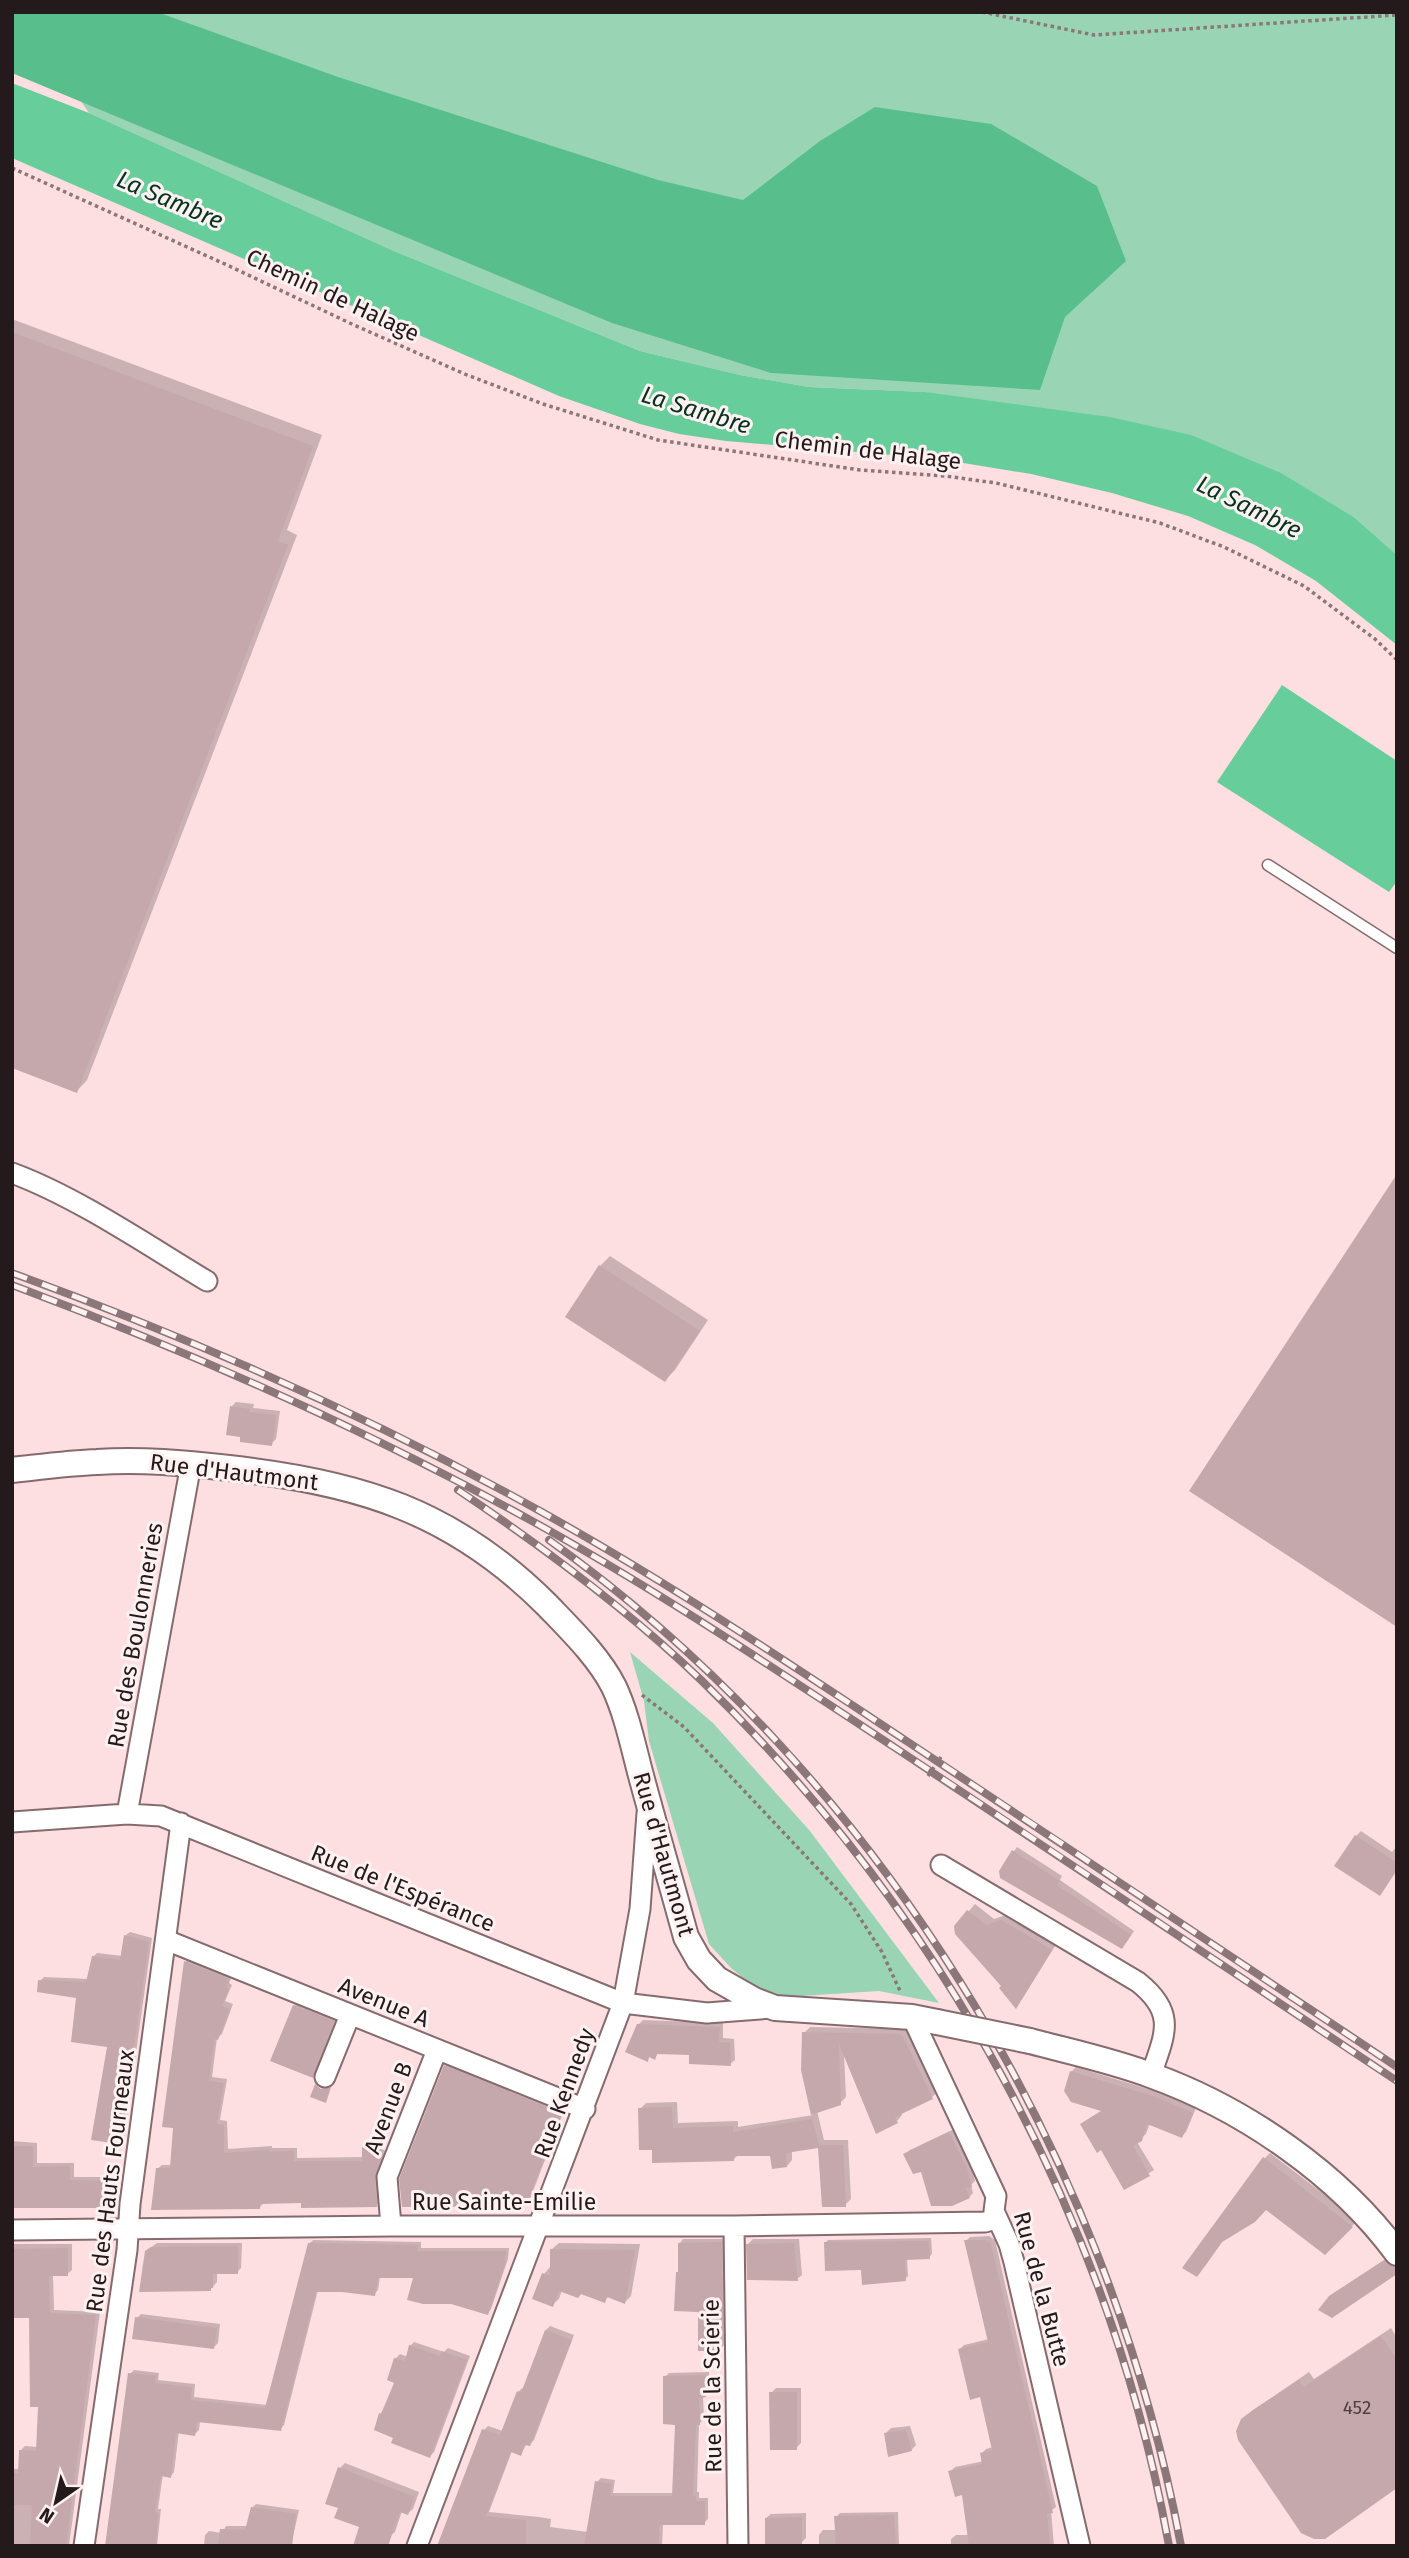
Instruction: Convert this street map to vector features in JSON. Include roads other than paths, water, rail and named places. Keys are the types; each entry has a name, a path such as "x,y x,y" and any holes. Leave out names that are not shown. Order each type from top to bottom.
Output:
{"street":[{"path":"12,1173 117,1226 207,1281"},
{"name":"Rue d'Hautmont","path":"12,1470 96,1462 166,1461 191,1464 320,1481 379,1497 437,1522 481,1548 524,1583 584,1646 613,1685 625,1717 686,1937 699,1961 718,1979 734,1990 775,2008 912,2017 1030,2041 1151,2075 1234,2112 1283,2144 1363,2213 1397,2253"},
{"name":"Rue des Boulonneries","path":"127,1814 191,1464"},
{"name":"Rue Kennedy","path":"417,2546 623,2003 640,1909 648,1802"},
{"name":"Rue de l'Espérance","path":"12,1822 127,1814 161,1816 623,2003 707,2013 775,2008"},
{"name":"Rue des Hauts Fourneaux","path":"84,2546 129,2230 181,1823"},
{"path":"941,1865 1138,1982 1152,1993 1165,2017 1164,2035 1151,2075"},
{"name":"Avenue A","path":"166,1940 584,2109"},
{"path":"325,2077 350,2015"},
{"name":"Rue de la Butte","path":"912,2017 993,2187 997,2201 994,2211 1014,2262 1080,2546"},
{"name":"Avenue B","path":"391,2226 387,2178 437,2050"},
{"name":"Rue Sainte-Emilie","path":"12,2230 539,2225 734,2227 985,2222 996,2219"},
{"name":"Rue de la Scierie","path":"734,2227 738,2546"}],"lane":[{"path":"1268,865 1397,947"}],"water":[{"name":"La Sambre","path":"12,83 89,113 394,251 640,351 740,375 809,387 925,392 1110,417 1191,435 1281,473 1355,518 1397,555 1397,645 1316,581 1255,545 1188,516 1112,493 1031,474 939,459 726,441 679,434 640,424 559,396 12,158"},
{"path":"1282,685 1397,761 1397,881 1389,892 1217,782"}],"railway":[{"path":"12,1273 148,1325 281,1382 412,1443 540,1511 772,1652 1397,2067"},
{"path":"12,1285 145,1337 341,1424 469,1487 579,1547 805,1688 1397,2081"},
{"path":"458,1490 584,1580 644,1628 701,1680 787,1770 867,1867 939,1969 1002,2077 1058,2189 1105,2305 1142,2424 1169,2546"},
{"path":"549,1540 667,1634 776,1740 874,1857 961,1983 1035,2116 1098,2255 1146,2399 1181,2546"}]}
